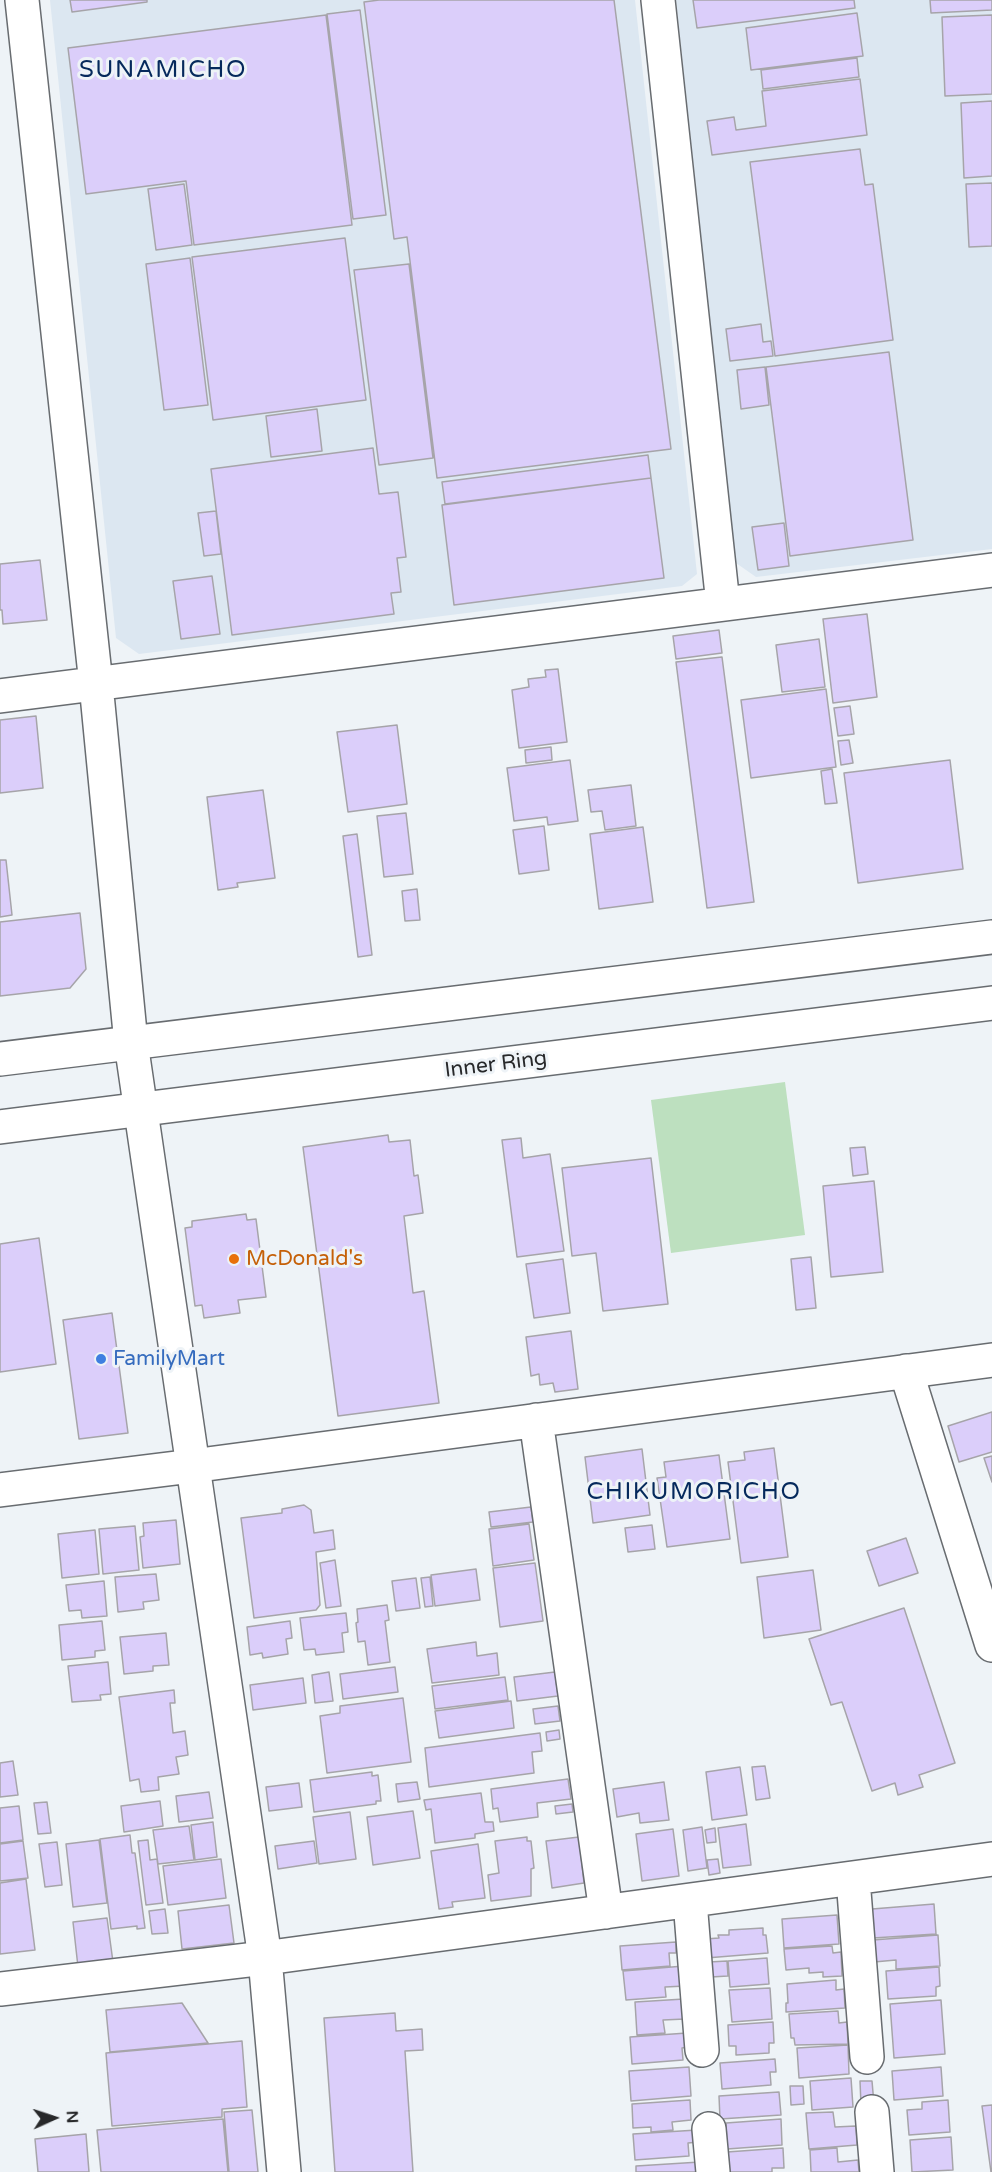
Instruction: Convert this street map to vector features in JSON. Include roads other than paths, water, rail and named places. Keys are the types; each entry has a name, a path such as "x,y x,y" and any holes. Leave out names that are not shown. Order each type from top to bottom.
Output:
{"street":[{"path":"22,0 96,684 131,1043 265,1958 284,2172"},
{"path":"658,0 723,604"},
{"path":"0,696 992,570"},
{"path":"0,1059 992,937"},
{"name":"Inner Ring","path":"0,1127 992,1003"},
{"path":"0,1490 992,1360"},
{"path":"906,1371 992,1645"},
{"path":"536,1420 606,1912"},
{"path":"0,1989 265,1958 992,1859"},
{"path":"853,1879 867,2056"},
{"path":"690,1901 702,2050"},
{"path":"872,2112 877,2172"},
{"path":"709,2128 712,2172"}],"place":[{"name":"McDonald's","path":"234,1259"},
{"name":"FamilyMart","path":"101,1359"}],"district":[{"name":"SUNAMICHO","path":"163,71"},
{"name":"CHIKUMORICHO","path":"694,1493"}]}
